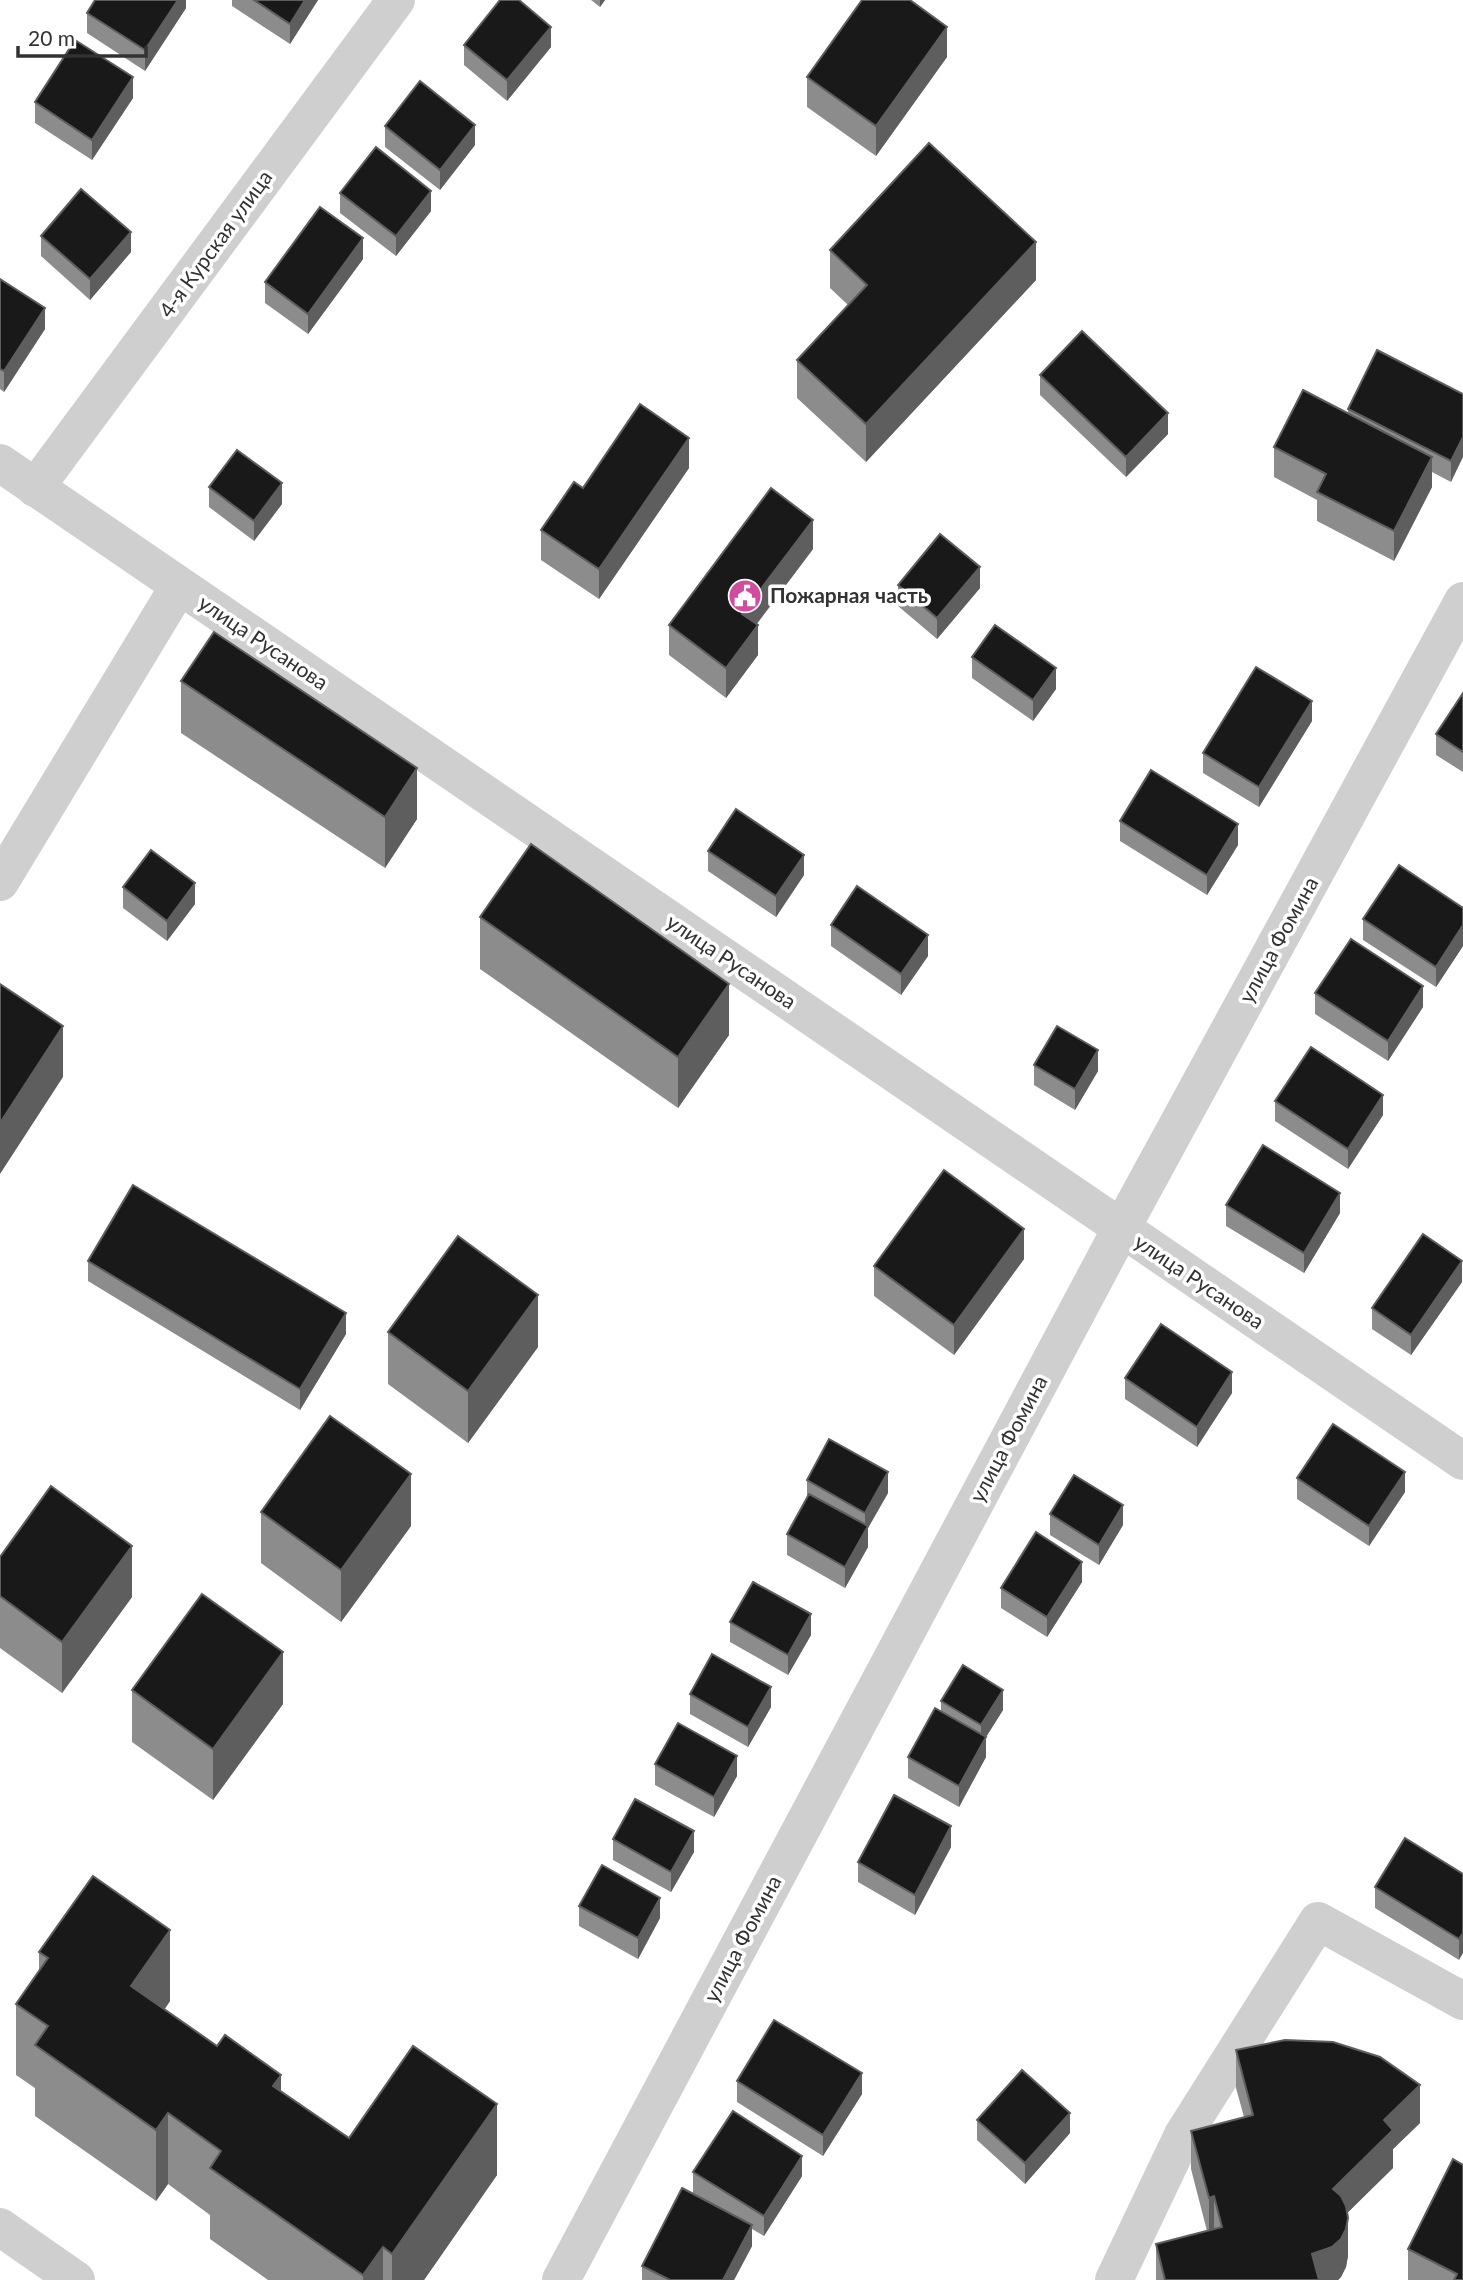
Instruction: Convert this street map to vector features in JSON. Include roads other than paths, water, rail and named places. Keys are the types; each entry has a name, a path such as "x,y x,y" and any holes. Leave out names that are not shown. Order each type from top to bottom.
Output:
{"street":[{"name":"4-я Курская улица","path":"36,488 396,0"},
{"name":"улица Русанова","path":"0,463 1463,1461"},
{"path":"0,882 179,586"},
{"name":"улица Фомина","path":"561,2280 1121,1229 1463,601"},
{"path":"1114,2280 1183,2135 1318,1921 1463,2001"},
{"path":"0,2227 76,2280"}],"place":[{"name":"Пожарная часть","path":"745,596"}]}
